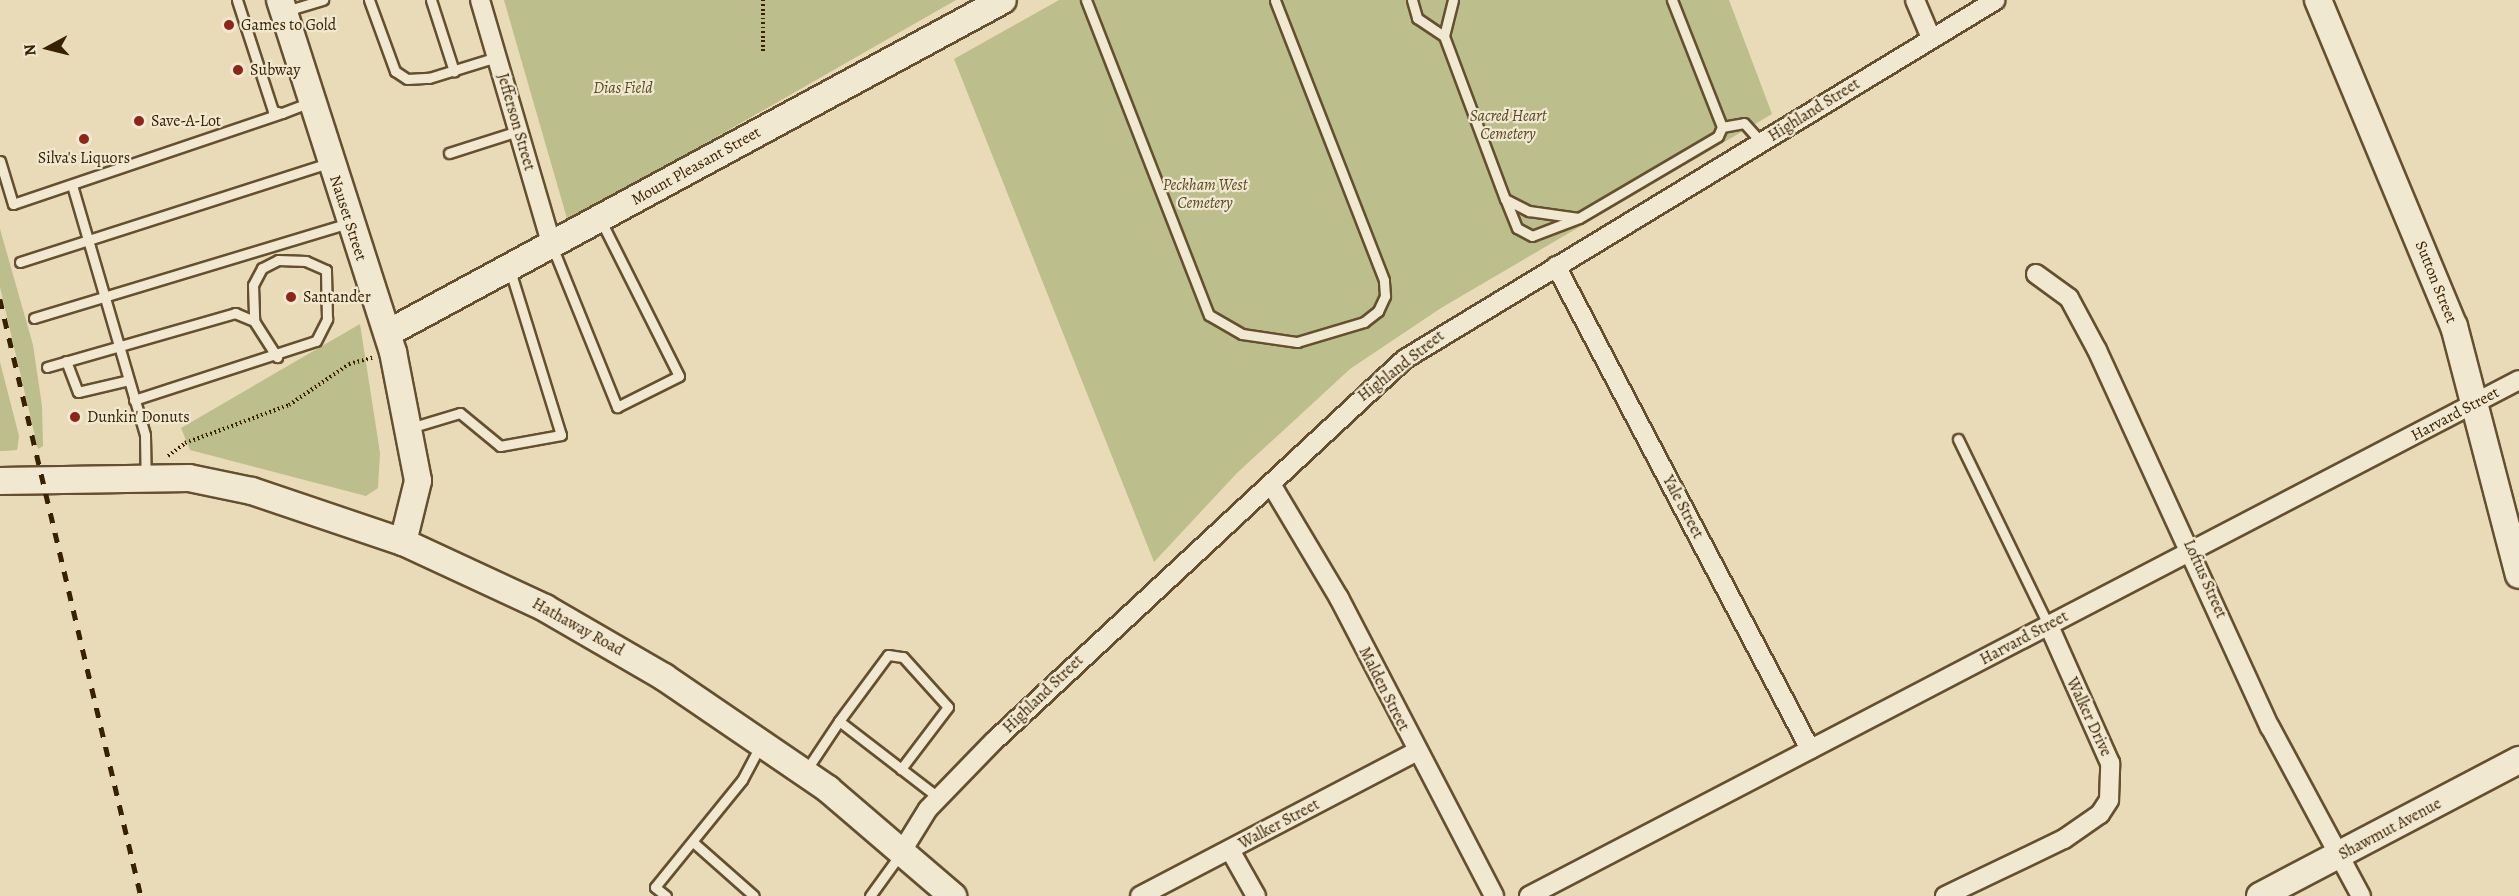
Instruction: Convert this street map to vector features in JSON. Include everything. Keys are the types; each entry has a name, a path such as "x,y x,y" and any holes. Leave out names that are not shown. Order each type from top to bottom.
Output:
{"main road":[{"name":"Mount Pleasant Street","path":"391,343 551,243 600,219 1003,0"},
{"name":"Sutton Street","path":"2318,0 2454,326 2519,575"},
{"name":"Nauset Street","path":"282,6 348,223 391,343 410,428 418,481 403,542"},
{"path":"0,481 146,474"},
{"name":"Hathaway Road","path":"146,474 252,491 403,542 591,633 763,742 805,772 953,896"},
{"name":"Shawmut Avenue","path":"2260,896 2519,760"}],"street":[{"name":"Jefferson Street","path":"480,0 551,243"},
{"path":"1915,0 1931,38"},
{"name":"Highland Street","path":"902,851 939,798 1149,592 1271,484 1405,359 1996,0"},
{"name":"Yale Street","path":"1556,266 1810,749"},
{"name":"Loftus Street","path":"2036,274 2069,298 2193,550 2270,727 2337,856 2361,896"},
{"name":"Harvard Street","path":"1529,896 2048,624 2475,405 2519,380"},
{"name":"Malden Street","path":"1271,484 1339,598 1416,752 1494,896"},
{"name":"Walker Drive","path":"1945,896 2064,839 2100,814 2109,800 2110,763 2048,624"},
{"name":"Walker Street","path":"1140,896 1416,752"},
{"path":"1230,850 1256,896"}],"lane":[{"path":"237,0 278,112"},
{"path":"282,6 323,0"},
{"path":"369,0 395,71 407,79 454,71 497,57"},
{"path":"431,0 454,71"},
{"path":"1086,0 1209,315 1242,334 1297,342 1364,322 1378,311 1385,296 1275,0"},
{"path":"1412,0 1417,18 1444,36"},
{"path":"1453,0 1444,36 1517,228 1532,236 1579,218 1718,136 1722,127 1672,0"},
{"path":"0,161 13,204 311,102"},
{"path":"1722,127 1744,123 1761,142"},
{"path":"449,153 518,131"},
{"path":"20,262 330,163"},
{"path":"72,185 145,435 146,474"},
{"path":"1505,199 1529,211 1579,218"},
{"path":"551,243 618,406 679,376 600,219"},
{"path":"34,318 348,223"},
{"path":"134,400 278,357 316,340 327,319 326,270 306,261 278,260 262,268 253,285 254,321 278,357"},
{"path":"410,428 460,413 500,446 561,435 510,267"},
{"path":"47,367 235,313 254,321"},
{"path":"66,361 78,392 129,380"},
{"path":"1958,439 2048,624"},
{"path":"805,772 888,655 903,657 948,707 902,768"},
{"path":"839,721 939,798"},
{"path":"648,896 742,780 763,742"},
{"path":"693,842 754,896"},
{"path":"870,896 902,851"},
{"path":"656,887 666,896"}],"path":[{"path":"763,0 767,21 764,53"},
{"path":"146,474 185,443 260,418 289,405 349,364 391,343"}],"green space":[{"name":"Dias Field","path":"504,0 956,0 568,222"},
{"name":"Peckham West Cemetery","path":"1059,0 1729,0 1772,114 1441,308 1350,369 1237,473 1154,562 954,59"},
{"path":"0,229 33,345 42,406 43,446 38,449 0,287"},
{"path":"360,324 380,453 378,488 366,496 190,450 181,428"},
{"path":"0,362 19,436 17,450 0,451"}],"railway":[{"path":"0,299 141,896"}],"place":[{"name":"Games to Gold","path":"229,25"},
{"name":"Subway","path":"238,70"},
{"name":"Save-A-Lot","path":"139,121"},
{"name":"Silva's Liquors","path":"84,139"},
{"name":"Santander","path":"291,297"},
{"name":"Dunkin' Donuts","path":"75,417"}],"park label":[{"name":"Sacred Heart Cemetery","path":"1508,125"}]}
